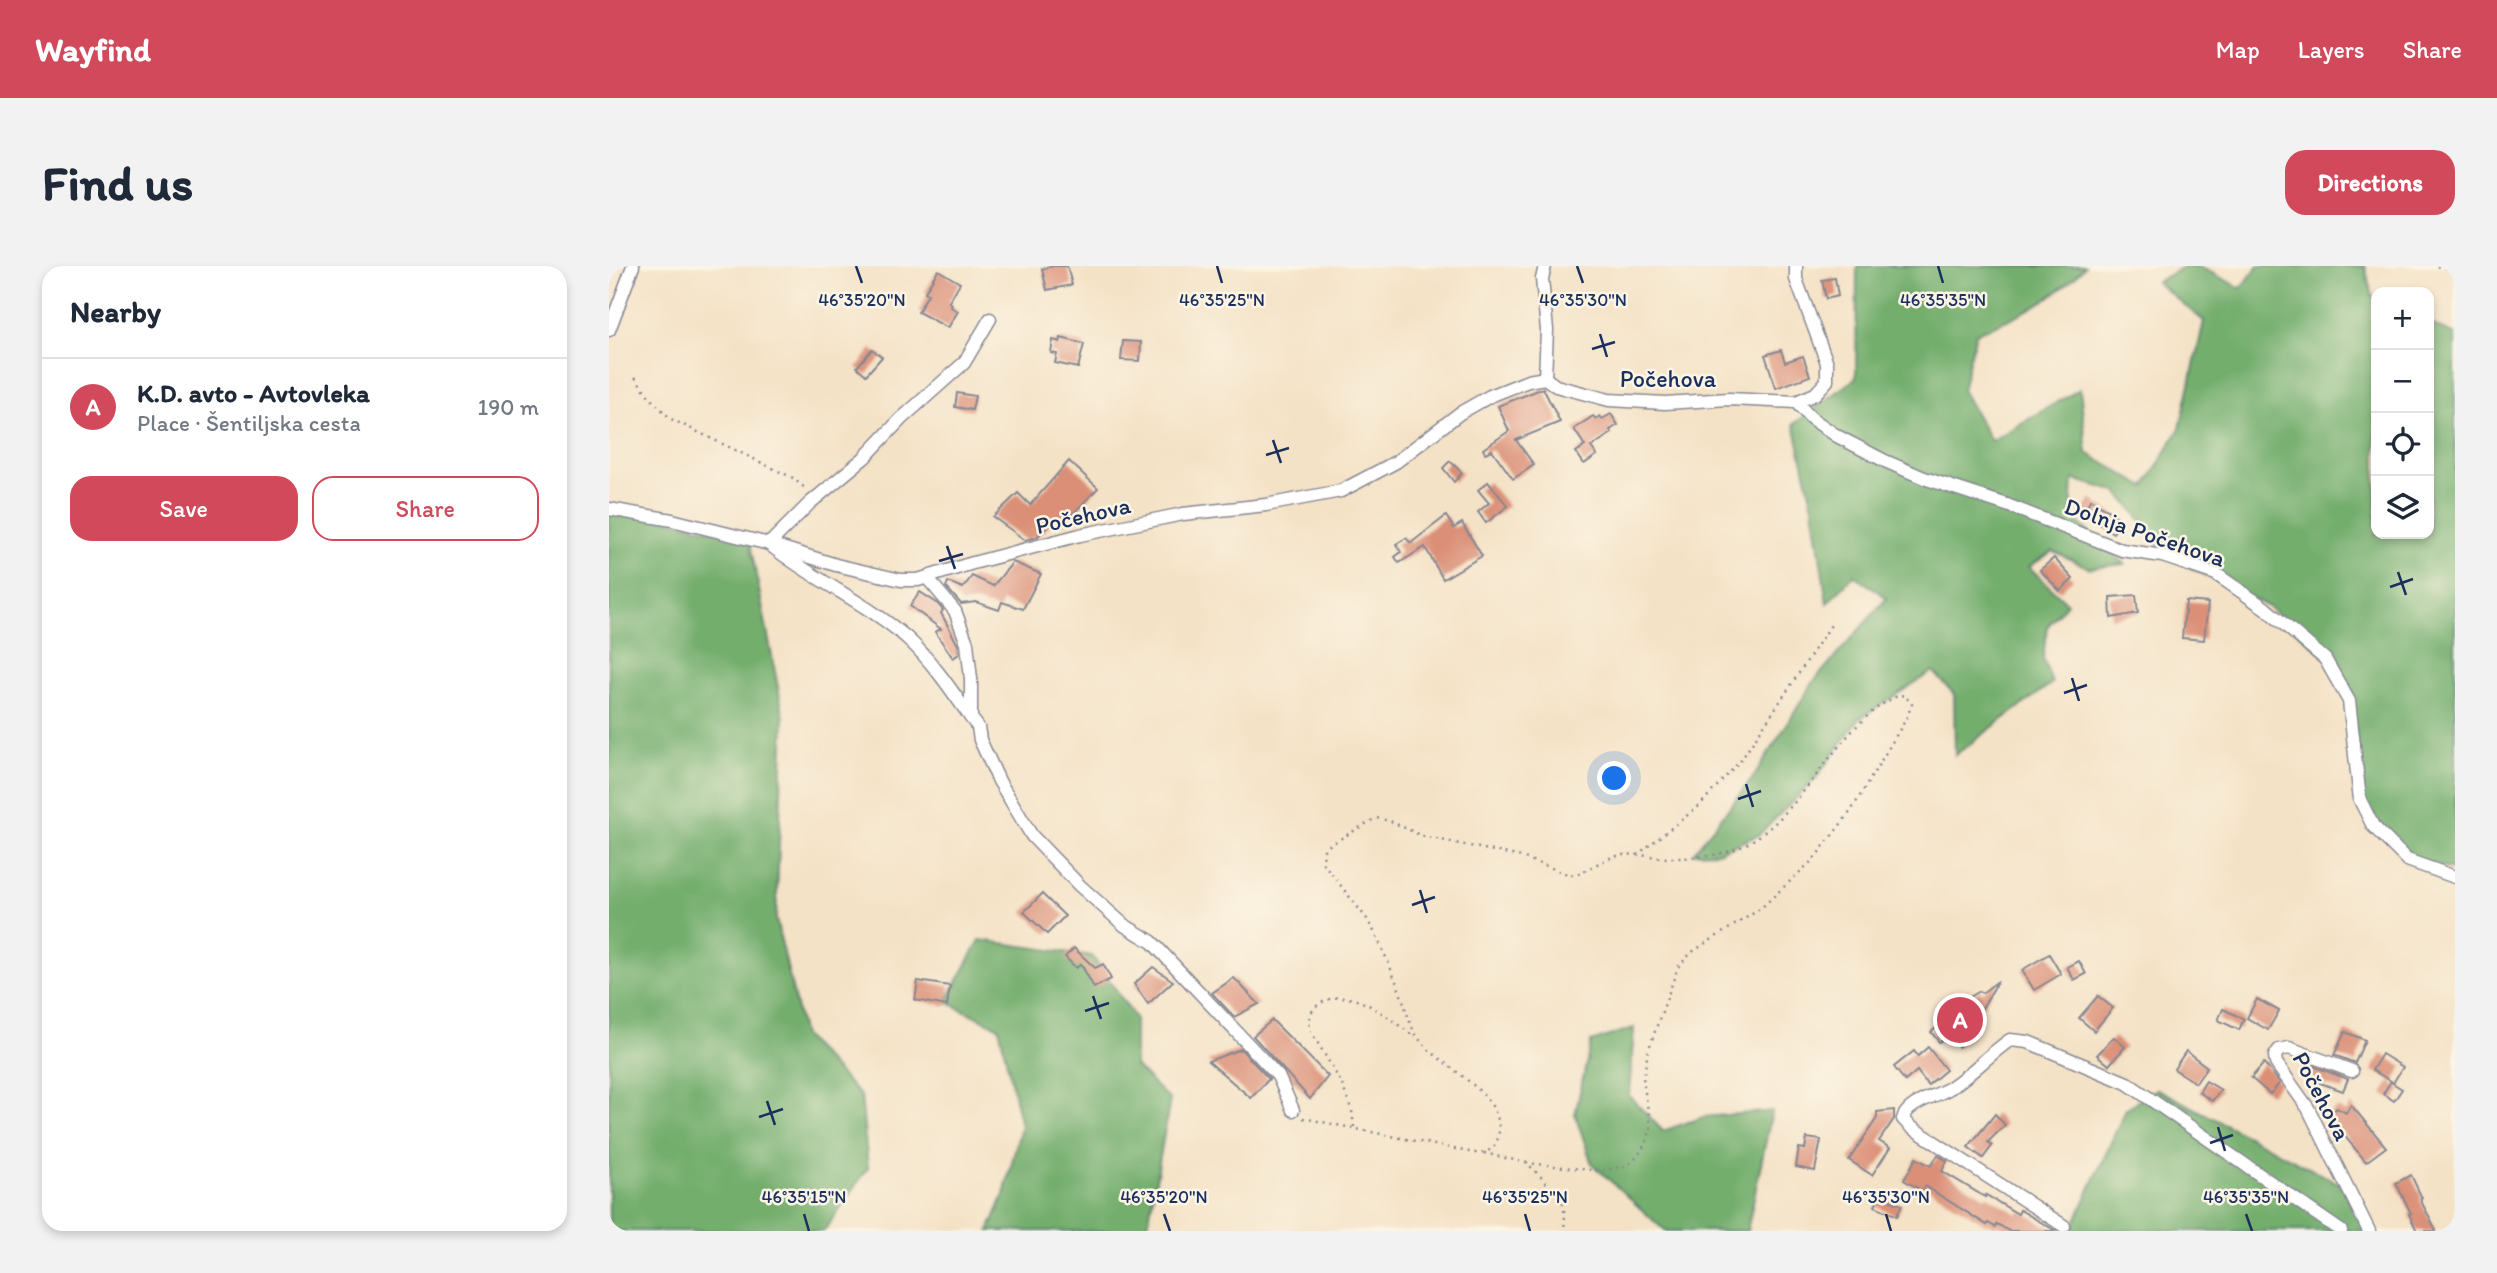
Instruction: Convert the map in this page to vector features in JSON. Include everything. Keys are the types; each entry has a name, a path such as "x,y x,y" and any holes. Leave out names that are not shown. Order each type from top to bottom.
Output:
{"street":[{"path":"609,330 633,266"},
{"path":"1545,266 1542,279 1546,330 1545,378"},
{"path":"1796,266 1796,279 1827,363 1827,381 1815,394 1796,402"},
{"path":"990,319 964,363 901,419 864,458 811,501 769,544 796,566 908,639 944,680 978,727 980,740 999,781 1032,836 1080,886 1124,925 1152,943 1278,1076 1293,1110"},
{"name":"Počehova","path":"609,509 672,520 901,580 928,579 973,563 1080,535 1183,514 1266,505 1341,491 1396,461 1460,413 1528,381 1545,378 1556,386 1609,400 1665,402 1729,399 1796,402"},
{"name":"Dolnja Počehova","path":"1796,402 1811,418 1837,436 1885,461 2122,550 2162,556 2215,574 2265,608 2325,659 2349,701 2360,800 2373,826 2407,860 2455,877"},
{"path":"928,579 955,611 967,643 971,718"},
{"path":"2064,1226 1911,1128 1903,1119 1904,1114 1910,1108 1950,1088 2010,1040 2028,1042 2127,1083 2341,1231"},
{"name":"Počehova","path":"2352,1071 2289,1048 2279,1050 2275,1056 2276,1063 2308,1108 2369,1231"}],"path":[{"path":"2437,266 2455,270"},
{"path":"635,377 652,401 671,419 793,478 809,491 811,501"},
{"path":"1637,855 1699,806 1741,760 1833,622"},
{"path":"1293,1110 1309,1121 1527,1163 1601,1171 1627,1165 1637,1157 1647,1142 1651,1127 1643,1087 1648,1051 1678,967 1692,952 1760,909 1813,860 1851,811 1906,719 1912,704 1905,696 1900,695 1875,710 1776,821 1752,841 1727,852 1668,858 1637,855 1611,858 1570,875 1522,857 1422,836 1390,821 1375,818 1328,846 1324,850 1323,863 1376,935 1418,1038"},
{"path":"1354,1128 1352,1111 1341,1082 1310,1030 1313,1010 1332,1000 1356,1000 1383,1013 1467,1079 1490,1104 1497,1117 1499,1136 1496,1144 1484,1153"},
{"path":"1527,1163 1562,1201 1564,1231"}],"green space":[{"path":"1857,266 2085,266 2062,288 2035,306 1976,333 1962,390 1991,441 2080,389 2087,453 2145,487 2180,428 2204,321 2156,282 2185,266 2198,266 2241,288 2258,266 2365,266 2371,292 2371,539 2434,539 2434,325 2455,335 2455,871 2409,857 2375,823 2363,799 2352,700 2327,657 2267,606 2163,554 2138,516 2117,492 2073,479 2071,516 2125,564 2089,568 2053,551 2029,567 2067,603 2047,627 2043,658 2052,683 1955,755 1954,694 1933,671 1859,719 1816,778 1759,835 1718,852 1693,853 1755,775 1814,681 1887,598 1854,575 1827,603 1813,507 1794,424 1856,378"},
{"path":"609,507 749,538 784,718 776,919 803,1036 861,1096 868,1168 824,1231 609,1231"},
{"path":"980,940 1092,956 1135,1018 1135,1066 1170,1100 1147,1231 989,1231 1004,1195 1021,1126 999,1027 946,1002"},
{"path":"1634,1028 1629,1096 1663,1131 1703,1117 1772,1111 1747,1231 1665,1231 1592,1164 1575,1114 1591,1042"},
{"path":"2157,1089 2340,1184 2375,1231 2071,1231 2126,1109"}],"building":[{"path":"1067,266 1072,285 1047,290 1042,269"},
{"path":"938,270 960,283 949,302 951,307 958,311 948,328 918,312 928,294 925,292"},
{"path":"1835,278 1838,296 1826,299 1822,280"},
{"path":"1061,338 1084,344 1078,368 1055,363 1057,354 1051,353 1053,340 1060,342"},
{"path":"1123,341 1141,342 1140,361 1121,360"},
{"path":"872,349 882,357 866,375 857,367"},
{"path":"1781,350 1785,362 1803,356 1810,376 1776,388 1765,355"},
{"path":"1543,388 1560,422 1516,440 1534,465 1513,479 1492,450 1485,453 1483,449 1509,431 1498,406"},
{"path":"957,393 975,396 972,410 955,407"},
{"path":"1611,414 1618,425 1610,430 1612,433 1591,447 1597,455 1584,464 1576,452 1585,446 1574,429 1593,416 1596,419 1600,416 1602,419"},
{"path":"1069,461 1098,488 1063,524 1057,518 1037,537 1025,540 993,517 1018,493 1030,505"},
{"path":"1450,461 1462,473 1454,482 1443,468"},
{"path":"1488,482 1508,506 1486,523 1478,512 1489,503 1478,490"},
{"path":"2091,499 2122,520 2113,533 2082,513"},
{"path":"1446,516 1454,528 1462,523 1482,556 1443,579 1425,547 1399,563 1395,557 1401,552 1396,544 1406,538 1411,543"},
{"path":"2054,558 2073,579 2060,591 2040,570"},
{"path":"1013,562 1041,574 1023,609 1002,602 999,610 976,602 961,604 946,587 948,582 963,588 972,576 993,586"},
{"path":"920,592 943,610 941,613 958,645 959,654 953,658 935,632 941,629 910,606"},
{"path":"2136,595 2138,613 2111,618 2110,597"},
{"path":"2186,601 2208,603 2204,640 2182,638"},
{"path":"1042,894 1065,916 1047,934 1024,912"},
{"path":"1074,948 1095,968 1103,964 1111,979 1094,988 1081,964 1076,968 1065,957"},
{"path":"2049,954 2061,974 2034,990 2022,970"},
{"path":"2079,961 2086,974 2074,980 2067,967"},
{"path":"1153,967 1173,981 1148,1004 1134,984"},
{"path":"1234,978 1259,1004 1234,1017 1212,993"},
{"path":"918,981 950,986 947,1006 915,1000"},
{"path":"1998,981 1967,1030 1972,1036 1958,1047 1949,1036 1939,1042 1931,1032 1972,1000 1970,997 1980,991 1982,993"},
{"path":"2098,996 2113,1008 2094,1031 2079,1018"},
{"path":"2257,999 2279,1011 2268,1030 2247,1018"},
{"path":"2223,1009 2244,1019 2239,1030 2218,1020"},
{"path":"1272,1020 1328,1076 1310,1099 1253,1036"},
{"path":"2345,1032 2365,1040 2355,1063 2334,1055"},
{"path":"2114,1037 2125,1047 2109,1065 2097,1055"},
{"path":"1928,1047 1946,1070 1928,1085 1917,1071 1905,1081 1894,1067 1914,1051 1918,1056"},
{"path":"1241,1049 1269,1079 1251,1098 1208,1061"},
{"path":"2186,1051 2207,1067 2196,1083 2174,1069"},
{"path":"2382,1054 2403,1067 2393,1083 2391,1082 2402,1089 2394,1101 2383,1094 2391,1081 2372,1070"},
{"path":"2264,1063 2280,1083 2270,1094 2251,1078"},
{"path":"2313,1066 2348,1079 2343,1091 2307,1075"},
{"path":"2206,1081 2221,1090 2212,1101 2199,1092"},
{"path":"2351,1105 2386,1147 2366,1162 2328,1116 2337,1108 2346,1113"},
{"path":"1894,1110 1894,1119 1879,1141 1890,1148 1872,1175 1849,1160 1877,1118 1877,1112"},
{"path":"1995,1114 2005,1125 1988,1142 1992,1146 1983,1158 1968,1147"},
{"path":"1807,1138 1821,1140 1815,1171 1796,1167 1799,1148 1805,1149"},
{"path":"1938,1155 1947,1161 1942,1171 1985,1197 1986,1195 2018,1214 2020,1210 2056,1231 2009,1231 1997,1224 1995,1227 1988,1223 1987,1225 1925,1186 1923,1191 1904,1180 1916,1158 1931,1166"},
{"path":"2411,1175 2436,1231 2417,1231 2409,1214 2411,1213 2396,1183"},
{"path":"1879,1196 1902,1205 1897,1216 1875,1206"}],"place":[{"name":"K.D. avto - Avtovleka","path":"1960,1020"}]}
